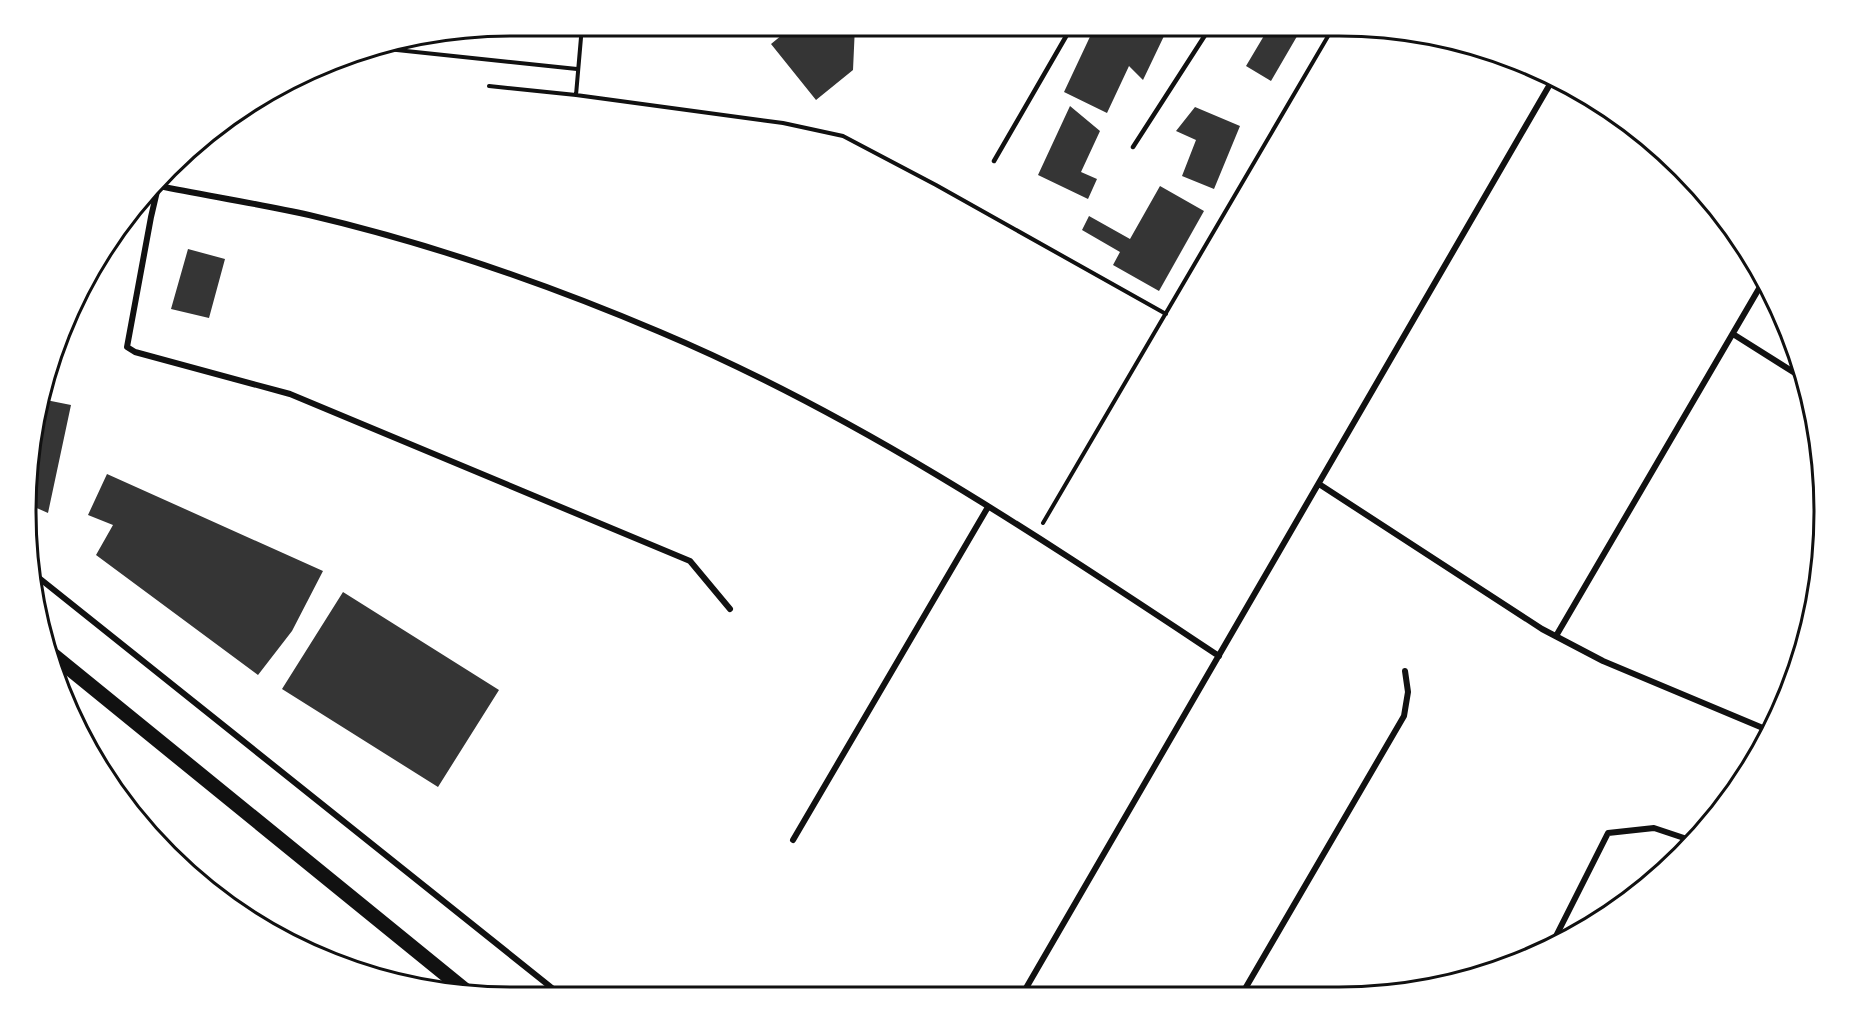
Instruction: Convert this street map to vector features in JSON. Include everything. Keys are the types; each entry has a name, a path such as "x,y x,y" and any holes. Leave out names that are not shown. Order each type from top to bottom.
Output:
{"main road":[{"path":"60,662 457,984"}],"street":[{"path":"1027,987 1549,85"},
{"path":"163,188 309,215 388,236 591,304 662,333 779,388 890,447 1036,536 1219,656"},
{"path":"157,195 127,347 135,352 290,394 690,561 730,609"},
{"path":"1556,636 1759,289"},
{"path":"1733,333 1793,372"},
{"path":"1319,484 1556,636 1604,661 1762,728"},
{"path":"793,840 988,507"},
{"path":"41,580 551,987"},
{"path":"1246,987 1404,716 1408,692 1405,671"},
{"path":"1556,934 1608,833 1654,828 1684,838"}],"lane":[{"path":"994,161 1066,36"},
{"path":"1133,147 1205,36"}],"path":[{"path":"576,95 581,36"},
{"path":"1036,536 1329,36"},
{"path":"397,50 577,69"},
{"path":"489,86 576,95 783,123 843,136 936,185 1166,314"}],"building":[{"path":"781,36 855,36 853,70 816,100 771,44"},
{"path":"1090,36 1164,36 1143,80 1129,66 1107,113 1064,92"},
{"path":"1264,36 1297,36 1271,81 1246,66"},
{"path":"1070,106 1100,131 1081,172 1097,179 1088,199 1038,175"},
{"path":"1195,107 1240,126 1214,189 1182,176 1196,140 1176,131"},
{"path":"1160,186 1204,211 1159,291 1113,265 1120,252 1082,230 1089,216 1130,239"},
{"path":"188,249 225,259 209,318 171,309"},
{"path":"49,401 71,405 48,513 36,508 40,449"},
{"path":"107,474 323,571 292,631 258,675 96,555 113,525 88,515"},
{"path":"343,592 499,690 438,787 282,689"}]}
